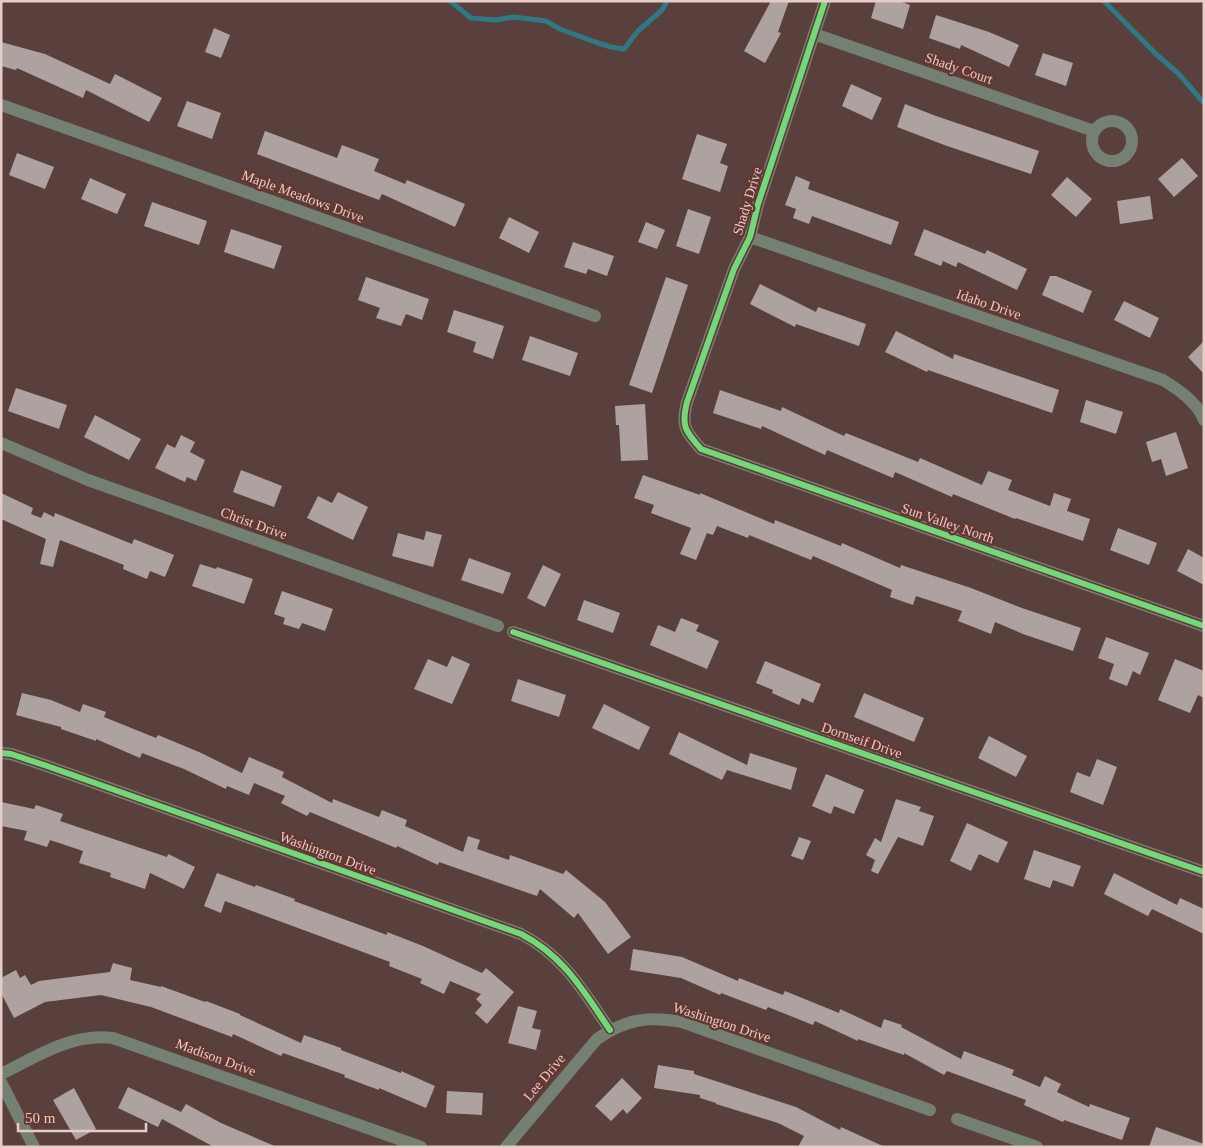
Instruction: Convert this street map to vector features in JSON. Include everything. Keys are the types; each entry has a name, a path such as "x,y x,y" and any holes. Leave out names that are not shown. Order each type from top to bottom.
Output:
{"street":[{"name":"Shady Drive","path":"688,435 683,418 687,402 734,269 750,237 758,204 825,1"},
{"name":"Shady Court","path":"814,34 1094,131"},
{"name":"Maple Meadows Drive","path":"1,105 595,316"},
{"name":"Idaho Drive","path":"750,237 1163,380 1179,390 1193,403 1204,420"},
{"name":"Sun Valley North","path":"688,435 701,449 1204,626"},
{"name":"Christ Drive","path":"1,443 88,480 498,626"},
{"name":"Dornseif Drive","path":"513,632 1204,872"},
{"name":"Washington Drive","path":"1,753 11,754 47,766 522,934 544,948 564,966 610,1030 627,1022 644,1019 682,1022 930,1110"},
{"name":"Lee Drive","path":"506,1147 586,1050 596,1039 610,1030"},
{"name":"Madison Drive","path":"1,1074 73,1040 93,1036 113,1038 421,1147"},
{"path":"1,1082 34,1147"},
{"path":"957,1119 1036,1147"}],"building":[{"path":"771,1 789,1 778,32 781,33 765,63 744,51"},
{"path":"876,1 899,1 910,5 903,29 871,18"},
{"path":"936,15 989,32 1019,45 1009,67 961,45 960,49 929,38"},
{"path":"214,28 230,35 221,58 205,52"},
{"path":"1,42 45,54 110,84 115,74 162,98 149,122 86,90 83,98 17,68 16,70 1,66"},
{"path":"1043,53 1073,63 1066,86 1035,75"},
{"path":"851,84 882,98 872,120 842,106"},
{"path":"187,101 221,113 212,139 177,126"},
{"path":"905,104 1039,151 1031,174 897,127"},
{"path":"265,131 337,158 342,145 379,159 374,171 405,184 407,180 465,204 455,227 382,194 379,200 257,154"},
{"path":"697,134 727,144 720,163 728,166 720,192 682,179"},
{"path":"17,153 54,167 45,189 9,175"},
{"path":"1182,158 1198,176 1174,197 1158,179"},
{"path":"796,176 810,182 808,189 899,222 891,245 812,216 809,224 793,218 796,209 785,205"},
{"path":"1067,177 1092,199 1076,217 1051,195"},
{"path":"90,178 126,194 117,214 81,199"},
{"path":"1150,196 1153,219 1120,224 1117,201"},
{"path":"152,202 207,221 199,245 144,226"},
{"path":"688,209 711,217 699,254 676,246"},
{"path":"509,217 539,232 529,253 499,238"},
{"path":"646,222 665,230 657,249 638,242"},
{"path":"231,229 282,246 274,269 224,252"},
{"path":"924,229 985,254 987,250 1027,269 1017,290 958,262 956,267 943,261 941,266 914,255"},
{"path":"573,242 614,256 607,276 588,269 586,274 564,267"},
{"path":"1050,276 1056,276 1092,291 1083,313 1042,295"},
{"path":"366,277 429,299 422,320 406,314 401,326 376,318 380,308 358,300"},
{"path":"666,277 688,285 652,393 629,385"},
{"path":"760,284 816,312 818,307 866,324 859,346 796,324 795,327 750,304"},
{"path":"1124,301 1159,318 1150,338 1114,320"},
{"path":"454,310 504,326 493,359 473,352 476,342 447,332"},
{"path":"896,331 953,359 954,354 1059,390 1052,413 928,370 927,372 885,352"},
{"path":"530,336 578,353 570,376 522,360"},
{"path":"1204,341 1204,374 1188,357"},
{"path":"16,388 67,405 59,429 8,411"},
{"path":"720,390 781,411 782,407 844,436 846,433 918,462 920,458 982,485 988,471 1012,480 1008,490 1050,506 1054,493 1071,499 1067,511 1090,519 1083,541 1015,519 953,494 952,497 895,472 893,478 827,450 825,455 762,426 761,429 713,413"},
{"path":"1086,400 1123,412 1116,434 1080,422"},
{"path":"645,404 648,460 621,461 619,425 616,425 615,406"},
{"path":"95,415 141,439 129,460 84,437"},
{"path":"1176,432 1188,468 1166,476 1161,459 1152,462 1146,442"},
{"path":"181,435 195,442 190,452 205,460 196,481 187,477 185,482 155,468 167,444 175,448"},
{"path":"241,470 282,486 274,507 233,492"},
{"path":"643,475 700,495 700,493 774,524 775,520 841,546 842,543 900,568 901,565 971,588 1081,628 1073,651 995,622 991,634 958,621 962,611 916,596 913,605 890,597 892,590 813,556 811,560 749,535 748,538 717,526 713,535 707,533 696,560 680,554 691,528 651,513 654,505 634,498"},
{"path":"338,492 368,507 353,540 307,518 318,496 332,503"},
{"path":"1,493 33,508 31,514 41,518 44,512 54,517 55,513 132,544 134,539 174,555 165,577 150,571 147,579 123,569 124,565 60,540 53,567 40,564 46,539 1,519"},
{"path":"1118,528 1157,543 1149,565 1110,550"},
{"path":"426,531 442,535 433,567 392,556 398,533 424,540"},
{"path":"1188,549 1204,558 1204,585 1177,571"},
{"path":"469,558 511,573 503,594 461,580"},
{"path":"200,564 216,569 217,567 253,579 244,604 192,586"},
{"path":"543,565 561,574 545,607 527,598"},
{"path":"282,591 333,609 325,631 302,623 299,629 283,624 285,618 274,614"},
{"path":"584,600 620,613 613,633 577,620"},
{"path":"681,618 699,625 696,631 719,641 707,669 650,645 658,625 675,632"},
{"path":"1106,637 1149,653 1140,675 1133,671 1127,686 1109,679 1114,664 1098,658"},
{"path":"452,656 470,664 452,704 414,689 428,659 447,667"},
{"path":"1175,659 1204,671 1204,698 1198,695 1190,713 1158,700"},
{"path":"765,661 821,684 813,703 802,698 799,705 772,693 773,690 756,683"},
{"path":"518,679 566,695 559,717 511,701"},
{"path":"22,693 51,700 80,712 83,704 106,712 104,717 156,738 158,735 242,773 249,757 284,772 282,777 332,803 333,799 379,817 382,810 407,820 405,826 463,852 468,836 480,840 477,849 509,860 510,855 563,874 566,870 605,902 631,937 608,954 578,913 574,918 540,889 537,896 439,862 438,865 397,846 396,848 310,812 307,816 281,803 285,796 254,783 249,795 227,786 226,789 184,769 142,753 140,758 96,739 96,741 61,729 61,727 16,715"},
{"path":"864,693 924,718 914,742 854,717"},
{"path":"604,704 650,727 639,750 592,728"},
{"path":"679,732 747,765 750,753 797,768 791,790 727,770 722,780 669,754"},
{"path":"989,736 1027,756 1016,777 978,758"},
{"path":"1097,759 1117,767 1103,805 1070,792 1077,772 1090,777"},
{"path":"826,774 864,790 854,814 834,806 831,814 812,806"},
{"path":"896,799 921,807 919,811 934,816 923,846 898,837 878,874 871,871 875,860 866,855 875,838 881,842"},
{"path":"1,802 34,809 36,805 63,814 60,821 167,857 168,854 195,867 184,889 150,873 145,889 110,877 111,873 79,863 83,851 50,840 47,847 24,840 27,831 1,826"},
{"path":"967,823 1008,842 998,863 979,854 971,871 950,861"},
{"path":"799,837 811,841 803,860 791,856"},
{"path":"1034,850 1081,866 1073,887 1053,880 1050,888 1024,879"},
{"path":"217,873 295,899 294,901 387,935 387,932 482,973 486,968 514,992 487,1024 475,1013 482,1005 476,999 481,994 450,981 444,994 420,983 422,979 389,966 390,962 225,901 221,913 204,906"},
{"path":"1114,873 1177,905 1180,898 1204,909 1204,934 1152,909 1148,916 1104,894"},
{"path":"633,949 682,957 738,981 739,978 783,995 785,991 839,1013 840,1009 881,1028 884,1019 902,1025 901,1027 961,1059 964,1051 1014,1070 1012,1075 1040,1087 1045,1076 1061,1084 1057,1092 1089,1107 1090,1104 1130,1118 1122,1140 1064,1120 1063,1122 1024,1105 1026,1100 947,1071 944,1075 904,1053 904,1055 858,1039 858,1041 815,1021 813,1025 768,1007 766,1010 721,993 720,995 681,978 630,970"},
{"path":"113,963 132,968 130,980 161,986 206,1001 240,1014 301,1043 304,1035 401,1073 401,1071 435,1086 426,1108 379,1088 379,1090 344,1077 345,1075 283,1053 281,1056 233,1034 232,1037 151,1007 101,995 45,1002 14,1018 1,993 1,978 16,970 20,978 25,975 31,985 39,981 110,972"},
{"path":"518,1006 537,1011 532,1028 541,1030 536,1050 508,1043"},
{"path":"658,1065 694,1071 694,1074 796,1107 840,1130 841,1127 885,1147 798,1147 804,1136 778,1123 716,1104 700,1098 700,1095 654,1088"},
{"path":"622,1078 642,1098 627,1114 623,1109 611,1121 595,1106"},
{"path":"128,1087 181,1112 186,1104 221,1123 277,1147 214,1147 162,1119 158,1127 118,1108"},
{"path":"74,1088 96,1129 76,1140 53,1100"},
{"path":"447,1091 483,1093 482,1115 446,1113"},
{"path":"1156,1127 1204,1144 1204,1147 1149,1147"}],"waterway":[{"path":"450,1 471,18 495,20 514,17 546,21 560,29 595,42 624,49 638,31 662,10 667,1"},
{"path":"1104,1 1157,55 1178,73 1204,103"}],"cycle path":[{"path":"825,1 758,204 750,237 734,269 687,402 684,417 688,433 701,449 1204,626"},
{"path":"513,632 1204,872"},
{"path":"1,753 11,754 47,766 521,934 536,943 561,964 582,989 610,1030"}]}
